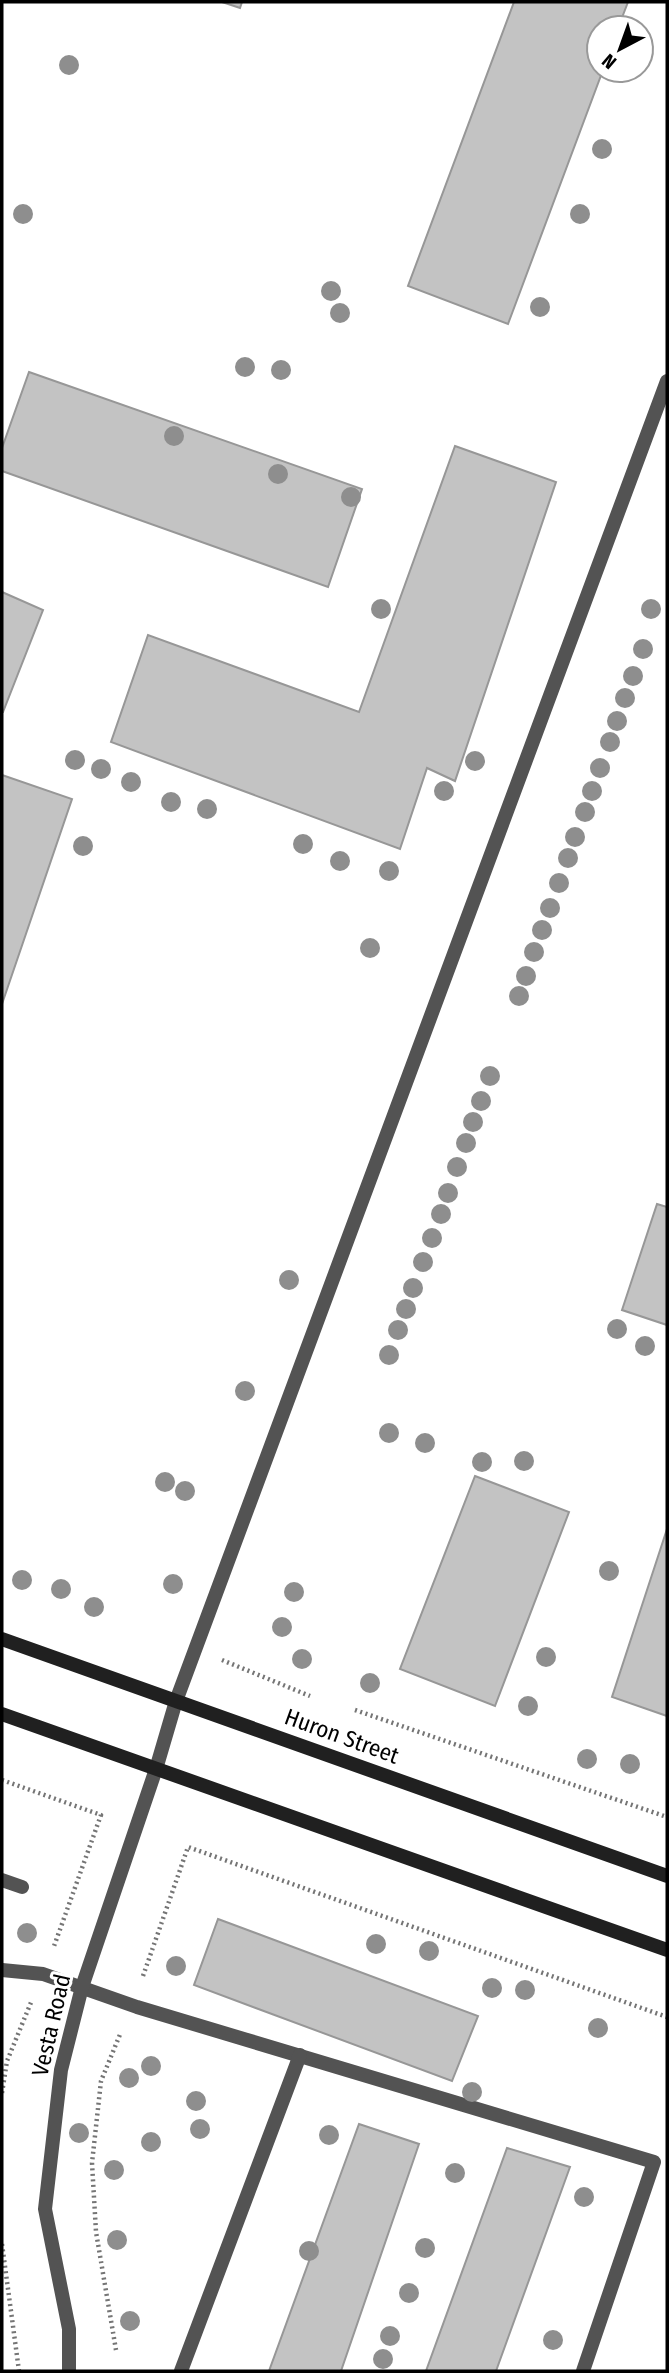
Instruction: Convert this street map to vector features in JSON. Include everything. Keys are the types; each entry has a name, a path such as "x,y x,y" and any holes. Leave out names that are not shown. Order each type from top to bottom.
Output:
{"main road":[{"name":"Huron Street","path":"2,1639 667,1877"},
{"path":"2,1714 667,1951"}],"street":[{"name":"Vesta Road","path":"69,2371 69,2329 45,2209 61,2070 82,1987 156,1769 176,1701 666,389"},
{"path":"2,1880 22,1887"},
{"path":"2,1970 43,1973 137,2007 654,2162 583,2371"},
{"path":"181,2371 299,2056"}],"path":[{"path":"222,1660 310,1696"},
{"path":"355,1710 667,1817"},
{"path":"2,1780 101,1815 43,1973 7,2061 2,2093"},
{"path":"143,1976 188,1847 667,2017"},
{"path":"116,2350 96,2232 92,2163 101,2081 121,2031"},
{"path":"2,2244 19,2371"}],"building":[{"path":"222,2 242,2 240,8"},
{"path":"514,2 628,2 623,14 585,14 585,84 598,84 508,324 408,286"},
{"path":"29,372 362,489 328,587 2,471 2,448"},
{"path":"455,446 556,482 455,781 427,768 400,849 111,742 148,635 359,712"},
{"path":"2,592 43,610 3,712 2,712"},
{"path":"2,775 72,799 2,1004"},
{"path":"657,1204 667,1207 667,1325 622,1310"},
{"path":"475,1476 569,1512 495,1706 400,1669"},
{"path":"667,1529 667,1716 612,1697"},
{"path":"218,1919 478,2016 452,2081 194,1985"},
{"path":"359,2124 419,2144 341,2371 269,2371"},
{"path":"507,2148 570,2167 496,2371 426,2371"}]}
